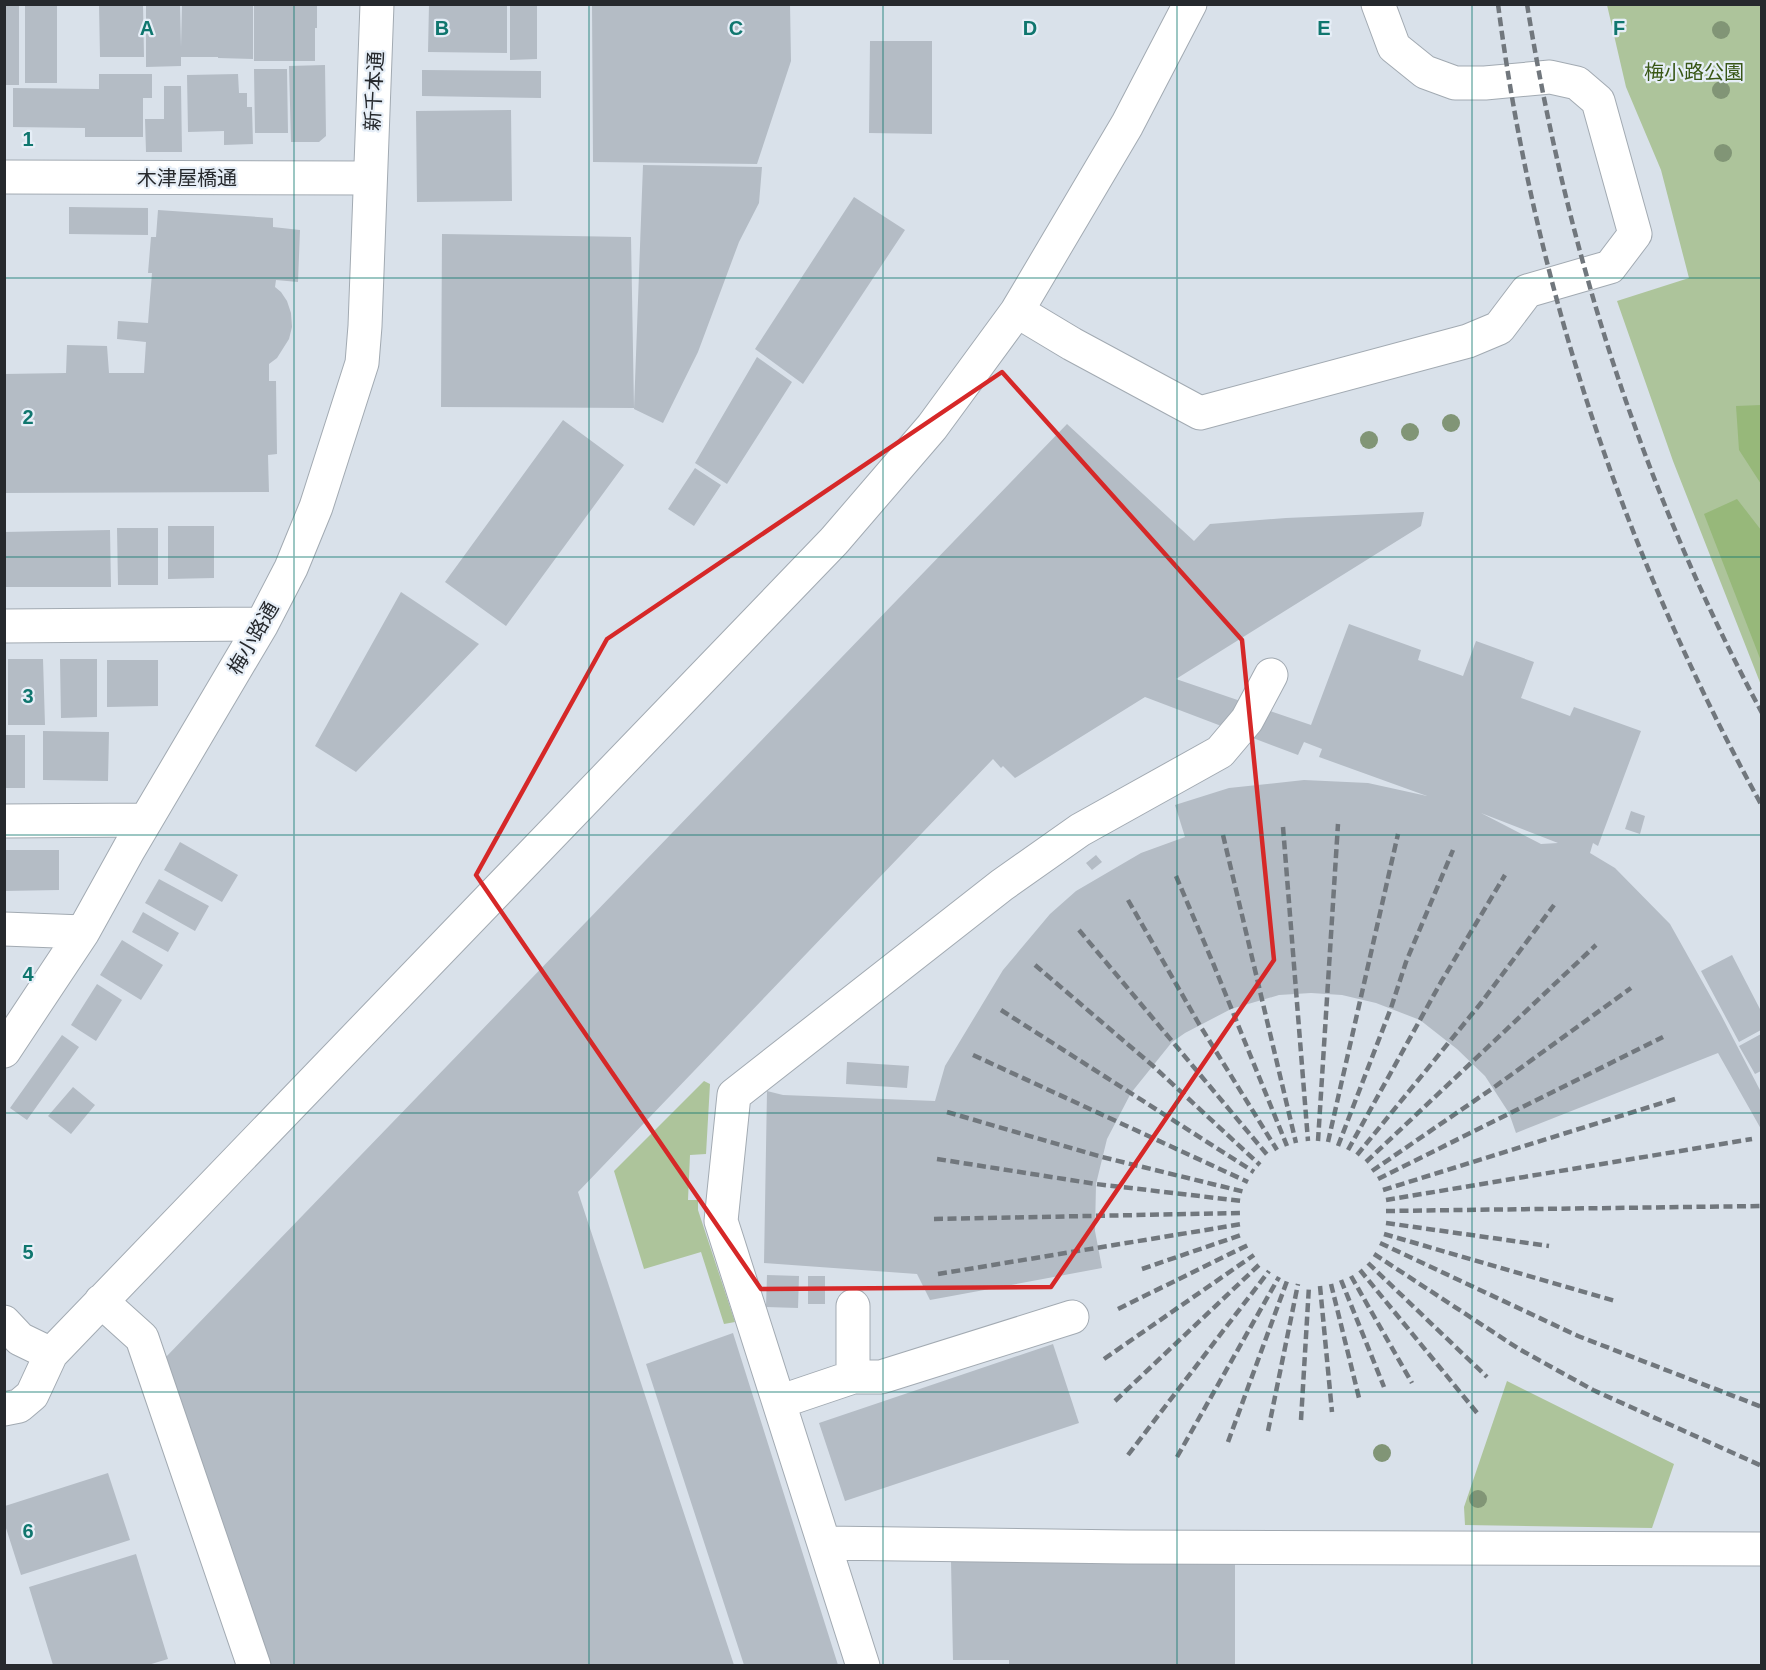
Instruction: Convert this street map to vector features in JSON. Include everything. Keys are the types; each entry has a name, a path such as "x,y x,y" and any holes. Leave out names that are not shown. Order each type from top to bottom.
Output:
{"street":[{"name":"新千本通","path":"370,178 377,4"},
{"path":"4,1408 20,1406 32,1395 51,1354 834,540 932,427 1017,311 1127,125 1190,4"},
{"path":"1017,311 1072,344 1200,413 1468,341 1499,328 1527,291 1610,267 1635,234 1598,101 1577,82 1550,77 1455,82 1425,72 1394,47 1378,4"},
{"name":"木津屋橋通","path":"4,177 370,178"},
{"name":"梅小路通","path":"4,1051 83,932 146,820 262,624 291,568 316,507 362,363 370,178"},
{"path":"4,626 262,624"},
{"path":"863,1665 722,1221 734,1095 1002,885 1070,837 1220,752 1247,720 1271,675"},
{"path":"4,821 146,820"},
{"path":"4,929 83,932"},
{"path":"101,1301 142,1338 254,1665"},
{"path":"853,1306 853,1377"},
{"path":"779,1402 853,1377 881,1377 1072,1317"},
{"path":"4,1322 20,1339 51,1354"},
{"path":"824,1543 1128,1547 1761,1549"}],"highlighted area":[{"path":"1002,372 1242,640 1274,960 1051,1287 761,1289 476,875 607,639"}],"green space":[{"name":"梅小路公園","path":"1607,5 1761,5 1761,685 1673,461 1617,301 1689,278 1661,170 1626,87"},
{"path":"1762,405 1761,484 1739,450 1736,406"},
{"path":"1737,499 1761,530 1761,661 1704,514"},
{"path":"704,1081 710,1084 706,1154 690,1155 688,1200 698,1200 698,1210 735,1322 724,1324 701,1252 644,1269 614,1171"},
{"path":"1507,1381 1674,1464 1652,1528 1465,1525 1464,1507"}],"building":[{"path":"4,4 19,4 19,85 4,85"},
{"path":"25,4 57,4 57,83 25,83"},
{"path":"146,4 180,4 181,47 182,4 253,4 253,59 181,57 181,66 146,67"},
{"path":"254,4 317,4 315,61 254,61"},
{"path":"429,4 507,4 507,53 428,52"},
{"path":"510,4 537,4 537,59 510,60"},
{"path":"592,4 790,4 791,61 757,164 593,162"},
{"path":"99,5 143,5 144,57 100,57"},
{"path":"870,41 932,41 932,134 869,133"},
{"path":"325,65 326,136 319,142 291,142 289,66"},
{"path":"254,69 287,69 288,133 255,133"},
{"path":"422,70 541,71 541,98 422,96"},
{"path":"99,74 152,74 152,98 143,98 143,137 85,137 85,128 13,127 13,88 99,89"},
{"path":"238,74 239,93 247,93 247,107 252,107 253,144 224,145 224,131 188,132 187,75"},
{"path":"164,86 181,86 182,152 146,152 145,119 164,119"},
{"path":"511,110 512,201 417,202 416,111"},
{"path":"643,165 762,167 759,203 739,242 698,352 663,423 634,409"},
{"path":"854,197 905,230 803,384 755,349"},
{"path":"69,207 148,208 148,235 69,234"},
{"path":"158,210 273,218 273,227 300,230 298,282 276,280 275,287 287,301 292,327 289,339 277,358 269,364 269,381 276,381 277,454 268,455 269,492 4,493 4,374 66,373 67,345 107,346 109,373 144,373 146,342 117,339 118,321 148,323 152,273 148,273 151,237 156,237"},
{"path":"442,234 631,237 634,408 441,407"},
{"path":"757,357 792,382 727,484 695,463"},
{"path":"563,420 624,465 506,626 445,582"},
{"path":"1067,424 1194,541 1210,524 1424,512 1421,526 1176,679 1311,725 1349,624 1421,650 1418,660 1463,676 1476,641 1534,662 1521,698 1570,716 1574,707 1641,731 1598,846 1593,843 1590,853 1615,868 1670,924 1761,1092 1761,1129 1718,1053 1516,1133 1509,1113 1485,1076 1457,1049 1420,1020 1376,1003 1342,995 1311,993 1279,995 1231,1009 1185,1033 1172,1042 1131,1093 1107,1139 1096,1184 1095,1231 1102,1268 930,1300 917,1274 764,1263 767,1091 783,1095 935,1101 945,1066 1003,970 1050,914 1076,891 1141,853 1185,837 1175,805 1229,788 1304,780 1368,783 1427,796 1319,757 1322,749 1304,742 1298,755 1145,697 1015,778 993,759 578,1192 734,1665 267,1665 165,1358","holes":["1481,813 1558,843 1541,844"]},
{"path":"695,468 721,485 694,526 668,509"},
{"path":"168,526 214,526 214,578 168,579"},
{"path":"117,528 158,528 158,585 118,585"},
{"path":"110,530 111,587 4,587 4,532"},
{"path":"401,592 479,644 356,772 315,746"},
{"path":"8,659 43,659 45,725 8,725"},
{"path":"60,659 97,659 97,717 61,718"},
{"path":"107,660 158,660 158,706 107,707"},
{"path":"43,731 109,732 108,781 43,780"},
{"path":"4,735 25,735 25,788 4,788"},
{"path":"1631,811 1645,816 1640,834 1625,829"},
{"path":"180,842 238,875 222,902 164,870"},
{"path":"4,850 59,850 59,890 4,891"},
{"path":"1096,855 1102,862 1092,870 1086,863"},
{"path":"159,879 209,906 195,931 145,903"},
{"path":"143,912 179,933 168,952 132,932"},
{"path":"122,940 163,965 141,1000 100,975"},
{"path":"1732,955 1761,1011 1761,1030 1739,1042 1701,971"},
{"path":"97,984 122,1000 96,1041 71,1025"},
{"path":"1761,1034 1761,1071 1755,1074 1739,1046"},
{"path":"62,1035 79,1047 27,1120 10,1108"},
{"path":"847,1062 909,1066 907,1088 846,1084"},
{"path":"73,1087 95,1105 71,1134 48,1116"},
{"path":"767,1275 799,1276 798,1308 766,1307"},
{"path":"808,1276 825,1276 825,1304 808,1304"},
{"path":"733,1333 838,1665 744,1665 646,1364"},
{"path":"1053,1344 1079,1423 845,1501 819,1423"},
{"path":"108,1473 130,1540 21,1575 5,1525 5,1506"},
{"path":"136,1554 168,1659 148,1665 53,1665 29,1587"},
{"path":"1235,1558 1235,1665 1009,1665 1009,1660 953,1660 951,1561"}],"railway":[{"path":"1498,4 1514,109 1535,213 1561,316 1592,417 1628,517 1668,616 1713,712 1762,806"},
{"path":"1527,4 1564,188 1615,368 1646,456 1681,543 1719,629 1762,713"},
{"path":"1318,1141 1338,824"},
{"path":"1283,827 1308,1141"},
{"path":"1328,1142 1398,834"},
{"path":"1223,835 1296,1143"},
{"path":"1338,1146 1391,1008 1406,962 1453,850"},
{"path":"1348,1150 1441,982 1505,875"},
{"path":"1176,876 1287,1146"},
{"path":"1128,900 1199,1024 1277,1150"},
{"path":"1357,1155 1481,1003 1554,905"},
{"path":"1079,930 1269,1157"},
{"path":"1366,1162 1596,945"},
{"path":"1035,965 1152,1065 1260,1165"},
{"path":"1372,1171 1493,1088 1631,988"},
{"path":"1001,1010 1254,1172"},
{"path":"1378,1179 1663,1037"},
{"path":"973,1055 1248,1182"},
{"path":"1383,1190 1675,1099"},
{"path":"947,1112 1102,1157 1245,1192"},
{"path":"1386,1200 1752,1139"},
{"path":"937,1159 1096,1184 1242,1201"},
{"path":"1386,1211 1762,1206"},
{"path":"934,1219 1241,1213"},
{"path":"1386,1223 1549,1246"},
{"path":"938,1274 1242,1224"},
{"path":"1142,1269 1244,1234"},
{"path":"1384,1234 1615,1301"},
{"path":"1380,1243 1578,1336 1762,1407"},
{"path":"1118,1309 1248,1245"},
{"path":"1374,1254 1519,1349 1593,1390 1762,1466"},
{"path":"1104,1359 1254,1255"},
{"path":"1115,1401 1261,1263"},
{"path":"1368,1263 1487,1377"},
{"path":"1360,1270 1478,1414"},
{"path":"1128,1455 1269,1271"},
{"path":"1351,1276 1412,1383"},
{"path":"1177,1457 1279,1277"},
{"path":"1341,1280 1384,1387"},
{"path":"1228,1442 1287,1281"},
{"path":"1268,1431 1298,1284"},
{"path":"1331,1284 1360,1402"},
{"path":"1301,1420 1309,1286"},
{"path":"1320,1286 1332,1412"}]}
